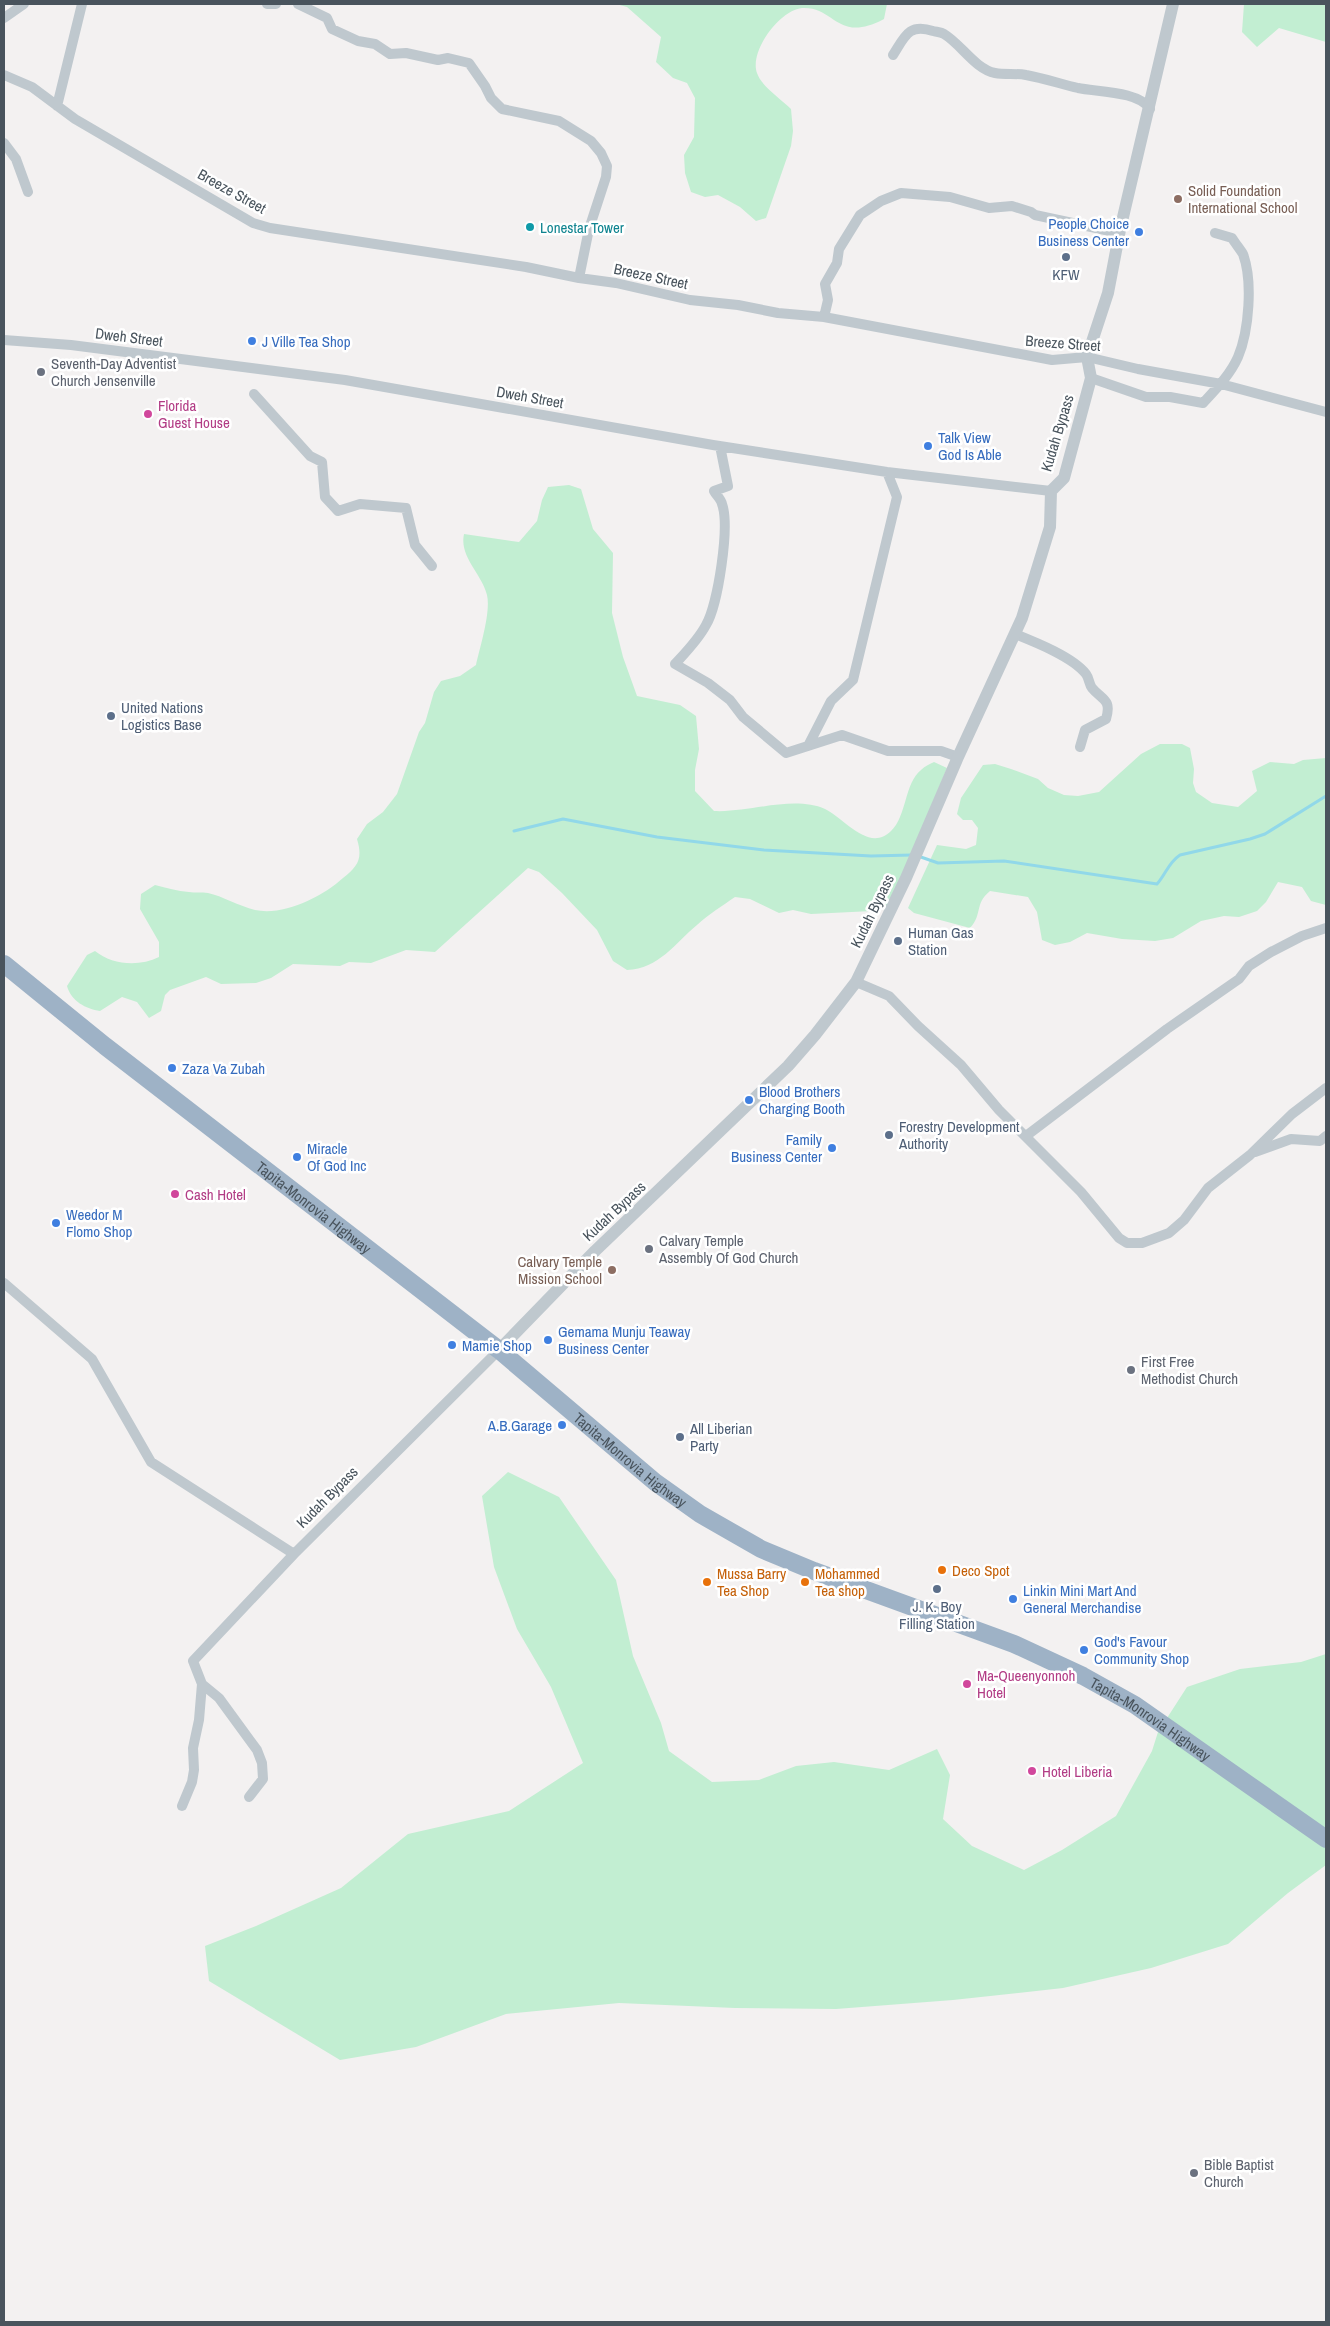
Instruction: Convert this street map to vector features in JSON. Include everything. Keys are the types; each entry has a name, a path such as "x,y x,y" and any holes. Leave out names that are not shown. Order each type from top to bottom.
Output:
{"highway":[{"name":"Tapita-Monrovia Highway","path":"4,964 105,1046 499,1350 655,1482 700,1514 761,1549 814,1571 1014,1644 1106,1688 1135,1705 1326,1839"}],"street":[{"path":"4,18 24,4"},
{"path":"57,106 82,4"},
{"path":"267,4 276,4"},
{"path":"298,4 327,18 332,29 358,41 375,44 390,54 406,53 438,60 448,58 469,63 491,98 502,109 559,121 591,141 601,153 607,166 606,177 589,229 579,278"},
{"name":"Kudah Bypass","path":"202,1684 193,1661 294,1554 595,1252 788,1066 856,982 915,859 958,757 1015,634 1050,527 1051,491 1064,478 1091,378 1087,357 1108,293 1120,230 1150,109 1161,50 1173,4"},
{"path":"893,54 905,36 913,29 924,27 943,33 985,69 994,73 1026,75 1081,89 1119,94 1134,98 1147,105 1150,109"},
{"name":"Breeze Street","path":"4,75 32,88 83,124 253,223 270,228 333,239 429,250 579,278 616,283 690,300 738,305 778,313 824,317 1052,360 1087,357 1138,369 1221,384 1326,412"},
{"path":"4,142 16,159 28,192"},
{"path":"824,317 828,300 825,284 837,263 839,249 848,233 860,215 881,201 901,194 950,196 989,208 1012,206 1031,212 1034,215 1110,231 1120,230"},
{"path":"1091,378 1146,397 1170,397 1203,403 1221,384 1238,357 1246,329 1248,295 1247,275 1242,254 1232,238 1215,233"},
{"name":"Dweh Street","path":"4,340 71,345 346,380 720,446 887,472 1051,491"},
{"path":"254,394 310,456 322,462 325,497 338,511 360,504 406,508 415,545 432,566"},
{"path":"720,446 728,486 714,491 722,504 724,527 721,567 714,604 707,624 675,664 708,683 730,700 743,718 786,754 842,736 888,751 941,751 958,757"},
{"path":"808,746 831,701 852,680 897,497 887,472"},
{"path":"1015,634 1046,647 1068,660 1086,673 1093,688 1104,697 1109,710 1106,719 1088,726 1080,747"},
{"path":"1026,1136 1167,1029 1239,979 1250,966 1271,952 1302,936 1326,928"},
{"path":"856,982 889,996 918,1026 961,1065 999,1110 1071,1180 1119,1238 1128,1243 1142,1243 1169,1233 1184,1220 1208,1188 1250,1155 1292,1114 1326,1088"},
{"path":"1250,1155 1291,1139 1320,1141 1326,1136"},
{"path":"4,1283 92,1359 151,1462 294,1554"},
{"path":"202,1684 219,1698 260,1757 263,1779 249,1797"},
{"path":"182,1806 193,1776 193,1748 199,1720 202,1684"}],"green space":[{"path":"616,4 887,4 884,19 868,26 856,28 846,26 822,12 802,8 793,10 768,33 758,54 757,73 767,87 791,109 793,131 791,146 766,218 756,221 740,207 718,195 705,197 691,192 685,173 684,155 694,137 695,98 687,83 673,78 656,62 661,37 627,7"},
{"path":"1244,4 1326,4 1326,42 1279,28 1257,47 1242,32"},
{"path":"569,485 581,489 593,529 613,553 612,613 623,657 637,696 680,705 696,716 699,749 695,770 695,791 714,811 741,810 785,804 812,805 832,813 865,836 883,837 896,825 915,776 926,766 934,762 947,768 891,904 872,911 811,914 793,910 779,913 750,899 735,897 702,921 666,954 648,965 638,969 627,970 613,961 597,930 562,893 539,872 528,868 435,952 406,950 371,963 349,962 340,966 293,964 271,978 256,983 221,984 206,977 170,990 165,995 161,1011 149,1018 137,1002 122,997 100,1011 84,1006 76,1000 67,986 87,955 95,951 109,959 126,963 143,962 159,957 159,942 140,909 141,894 155,885 180,891 208,893 255,910 278,910 290,908 314,898 334,885 356,866 359,857 357,839 367,824 383,812 397,794 419,732 425,723 434,692 441,681 460,676 476,665 488,611 488,602 484,587 465,550 464,534 519,542 537,521 542,500 548,487"},
{"path":"1160,744 1182,744 1190,748 1194,769 1193,783 1196,792 1212,803 1238,807 1257,791 1252,771 1270,762 1294,764 1303,760 1326,758 1326,905 1311,901 1302,887 1278,882 1266,902 1257,911 1239,917 1224,916 1201,921 1173,938 1155,941 1122,939 1087,933 1070,942 1055,945 1042,940 1037,912 1028,897 990,891 982,900 974,923 970,928 914,913 908,908 937,845 966,849 976,845 978,828 972,820 963,820 957,814 961,798 983,765 995,764 1011,769 1038,779 1048,788 1064,795 1078,796 1099,792 1141,754"},
{"path":"508,1472 559,1497 616,1580 633,1656 661,1723 669,1751 712,1782 759,1780 796,1766 834,1762 889,1770 937,1749 950,1775 943,1819 972,1846 1024,1870 1062,1850 1116,1816 1152,1751 1158,1732 1187,1687 1240,1669 1301,1662 1326,1654 1326,1865 1288,1893 1228,1944 1151,1968 1063,1988 953,2000 836,2009 735,2008 619,2003 506,2014 416,2047 340,2060 209,1981 205,1946 256,1926 341,1888 408,1834 509,1811 583,1763 551,1687 517,1629 494,1567 482,1496"}],"waterway":[{"path":"918,856 938,863 1004,861 1157,884 1180,855 1265,834 1326,796"},
{"path":"514,831 563,819 657,837 764,850 871,856 912,855"}],"place":[{"name":"Solid Foundation International School","path":"1178,199"},
{"name":"Lonestar Tower","path":"530,227"},
{"name":"People Choice Business Center","path":"1139,232"},
{"name":"KFW","path":"1066,257"},
{"name":"J Ville Tea Shop","path":"252,341"},
{"name":"Seventh-Day Adventist Church Jensenville","path":"41,372"},
{"name":"Florida Guest House","path":"148,414"},
{"name":"Talk View God Is Able","path":"928,446"},
{"name":"United Nations Logistics Base","path":"111,716"},
{"name":"Human Gas Station","path":"898,941"},
{"name":"Zaza Va Zubah","path":"172,1068"},
{"name":"Blood Brothers Charging Booth","path":"749,1100"},
{"name":"Forestry Development Authority","path":"889,1135"},
{"name":"Family Business Center","path":"832,1148"},
{"name":"Miracle Of God Inc","path":"297,1157"},
{"name":"Cash Hotel","path":"175,1194"},
{"name":"Weedor M Flomo Shop","path":"56,1223"},
{"name":"Calvary Temple Assembly Of God Church","path":"649,1249"},
{"name":"Calvary Temple Mission School","path":"612,1270"},
{"name":"Gemama Munju Teaway Business Center","path":"548,1340"},
{"name":"Mamie Shop","path":"452,1345"},
{"name":"First Free Methodist Church","path":"1131,1370"},
{"name":"A.B.Garage","path":"562,1425"},
{"name":"All Liberian Party","path":"680,1437"},
{"name":"Deco Spot","path":"942,1570"},
{"name":"Mussa Barry Tea Shop","path":"707,1582"},
{"name":"Mohammed Tea shop","path":"805,1582"},
{"name":"J. K. Boy Filling Station","path":"937,1589"},
{"name":"Linkin Mini Mart And General Merchandise","path":"1013,1599"},
{"name":"God's Favour Community Shop","path":"1084,1650"},
{"name":"Ma-Queenyonnoh Hotel","path":"967,1684"},
{"name":"Hotel Liberia","path":"1032,1771"},
{"name":"Bible Baptist Church","path":"1194,2173"}]}
